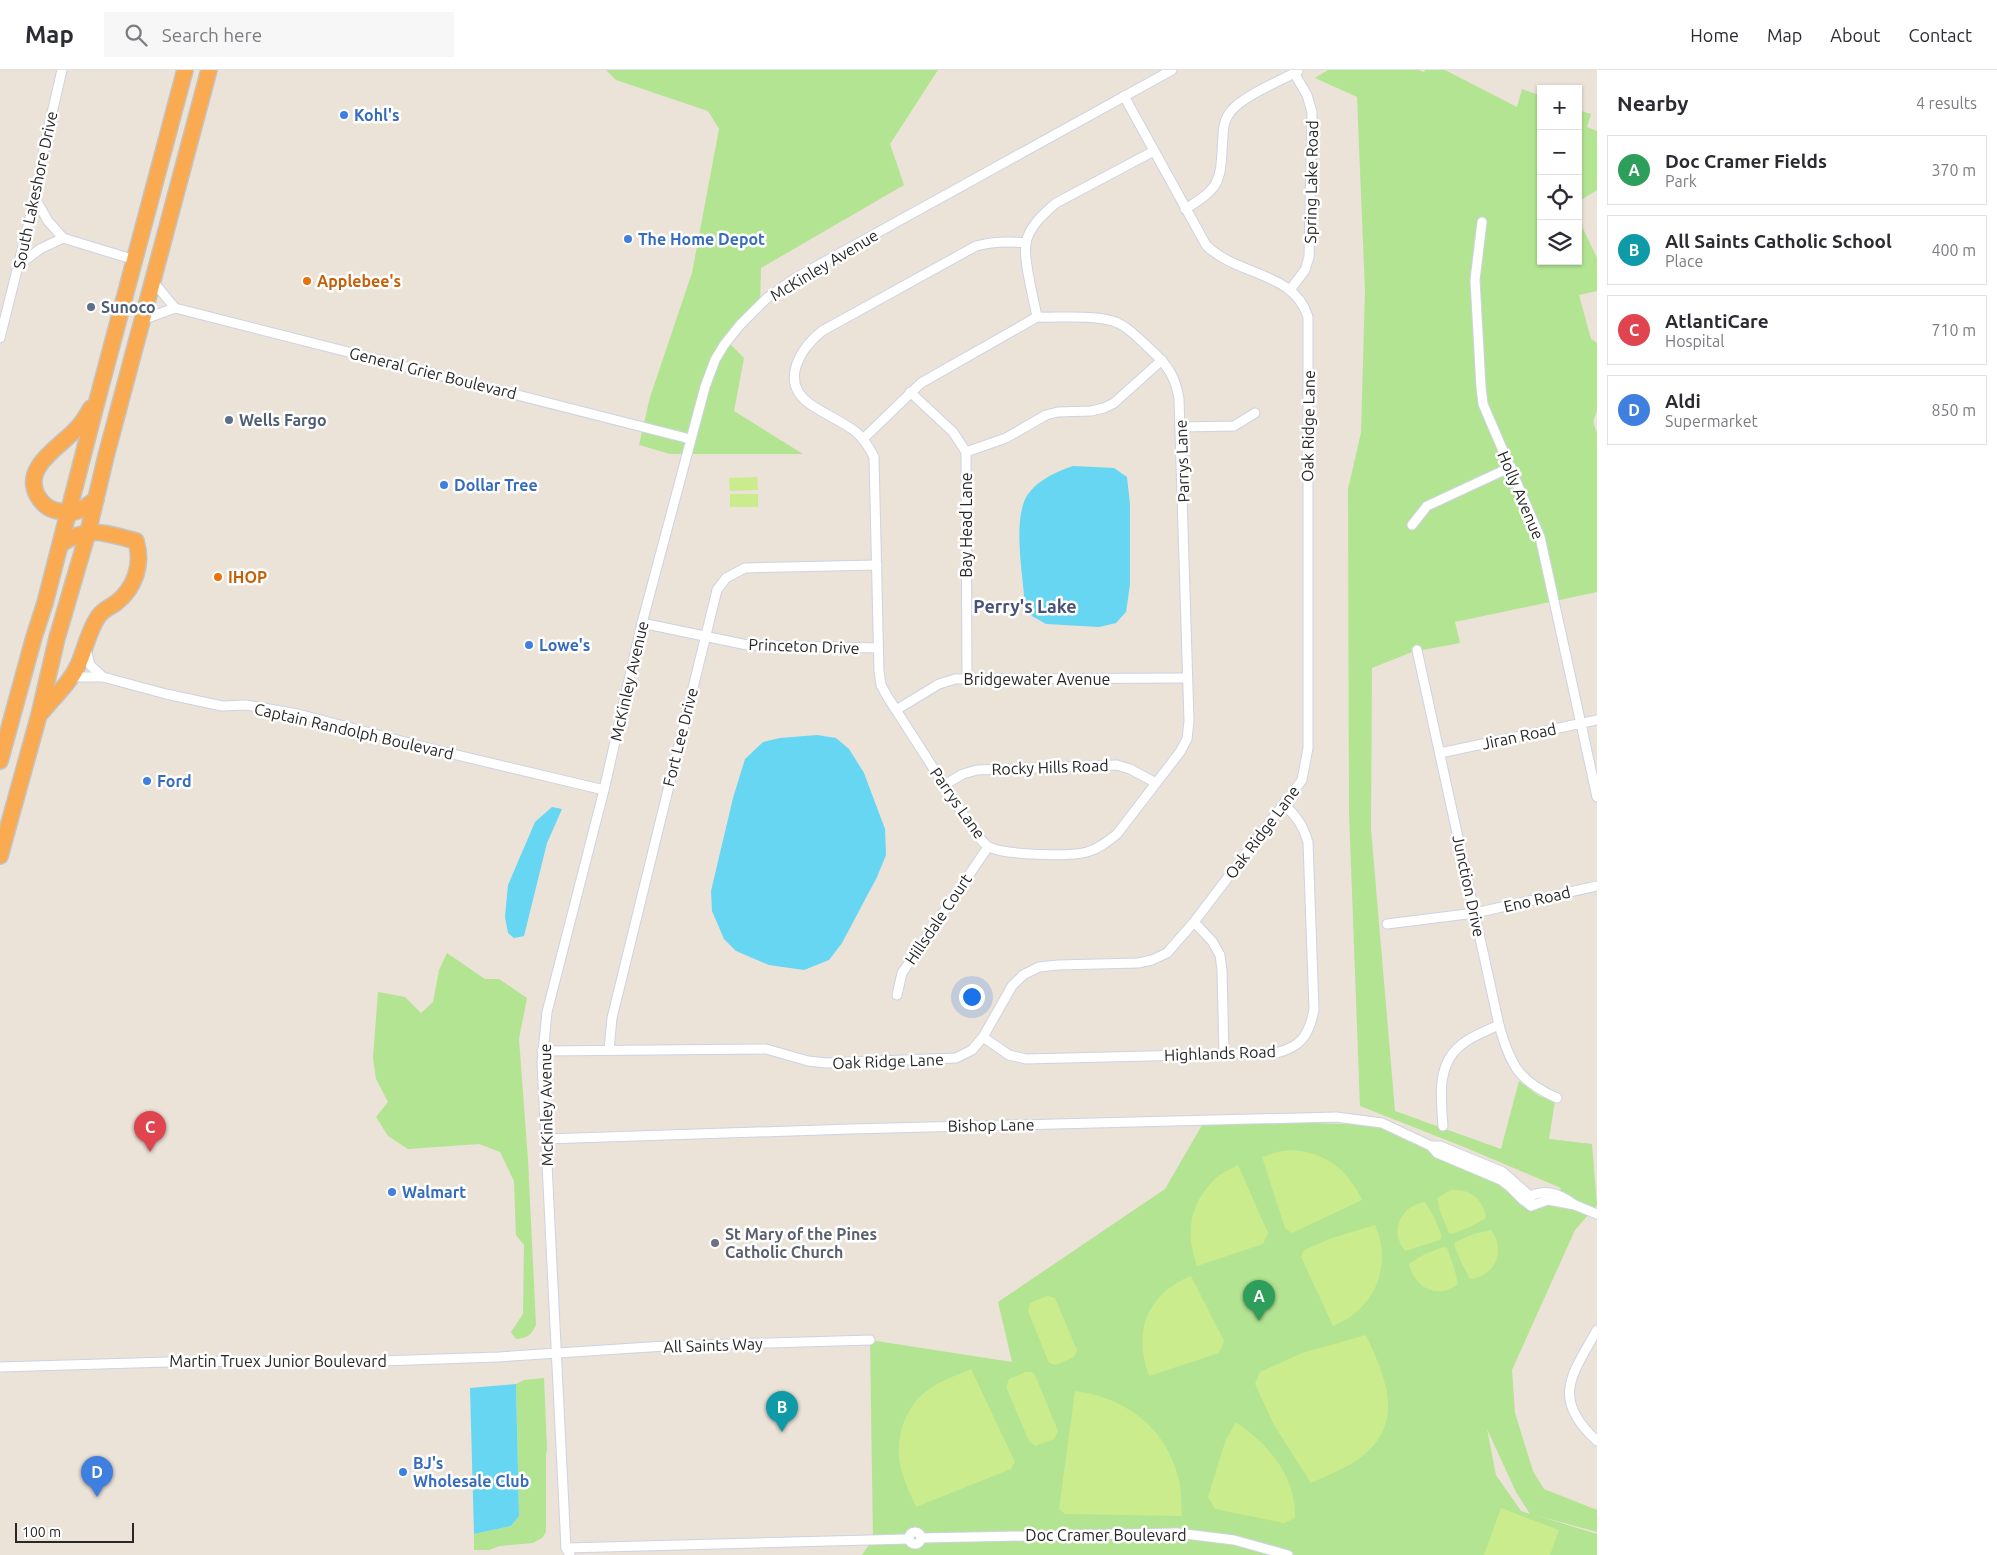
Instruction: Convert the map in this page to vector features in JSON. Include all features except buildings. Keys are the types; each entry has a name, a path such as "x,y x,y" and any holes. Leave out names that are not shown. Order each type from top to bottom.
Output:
{"highway":[{"path":"0,761 61,544 96,401 185,70"},
{"path":"0,856 39,715 57,638 88,532 152,280 209,70"},
{"path":"96,401 77,428 42,462 35,473 33,485 42,503 50,509 68,514 83,509 96,499"},
{"path":"39,715 67,682 78,665 98,617 125,594 132,584 140,564 136,541 112,534 88,532 74,536 61,544"}],"street":[{"name":"South Lakeshore Drive","path":"0,338 35,198 62,70"},
{"name":"McKinley Avenue","path":"566,1553 542,1051 547,1012 604,790 642,623 690,439 705,386 715,360 740,325 767,298 797,277 1172,70"},
{"path":"1185,210 1208,195 1219,179 1224,127 1232,111 1241,102 1297,71"},
{"name":"Spring Lake Road","path":"1290,290 1307,266 1310,234 1312,112 1297,71"},
{"name":"Oak Ridge Lane","path":"542,1051 766,1049 808,1061 826,1063 956,1058 972,1050 983,1037 1012,986 1023,975 1039,967 1138,963 1152,960 1168,953 1194,922 1302,780 1308,748 1308,324 1304,306 1290,290 1216,254 1203,241 1124,96"},
{"path":"863,439 920,383 1037,317 1026,257 1026,243 1034,225 1056,203 1154,151"},
{"path":"35,198 48,221 63,238 135,260"},
{"name":"Holly Avenue","path":"1482,222 1475,280 1480,387 1486,414 1511,467 1540,537 1597,797"},
{"path":"19,265 40,249 63,238"},
{"name":"Parrys Lane","path":"1026,243 991,242 976,246 822,331 809,342 795,366 794,378 802,397 854,431 863,439 874,456 878,648 881,685 973,830 988,847 1013,853 1070,854 1087,852 1103,845 1117,834 1180,752 1187,739 1189,721 1181,427 1178,388 1172,373 1162,360 1130,330 1118,323 1101,318 1037,317"},
{"path":"142,320 175,308 152,280"},
{"name":"General Grier Boulevard","path":"175,308 690,439"},
{"path":"966,452 1006,438 1046,415 1058,412 1091,412 1104,408 1114,403 1162,360"},
{"name":"Bay Head Lane","path":"910,392 953,432 966,452 967,679"},
{"path":"1181,427 1234,426 1254,413"},
{"path":"1412,525 1426,506 1511,467"},
{"name":"Fort Lee Drive","path":"609,1050 612,1018 717,590 726,578 745,568 877,565"},
{"name":"Princeton Drive","path":"642,623 747,646 878,648"},
{"path":"85,646 90,665 103,677"},
{"name":"Junction Drive","path":"1417,650 1506,1051 1517,1071 1536,1088 1557,1098"},
{"name":"Captain Randolph Boulevard","path":"67,682 77,678 103,677 166,694 222,706 246,705 298,714 436,750 604,790"},
{"name":"Bridgewater Avenue","path":"896,710 939,684 955,679 1187,678"},
{"name":"Jiran Road","path":"1440,753 1597,720"},
{"name":"Rocky Hills Road","path":"944,785 963,774 977,770 1117,765 1130,769 1156,783"},
{"name":"Highlands Road","path":"983,1037 1009,1055 1026,1059 1276,1053 1291,1049 1303,1038 1311,1025 1314,1010 1308,842 1304,828 1296,815 1283,804"},
{"name":"Hillsdale Court","path":"897,995 902,973 988,847"},
{"name":"Eno Road","path":"1387,924 1475,913 1597,886"},
{"path":"1194,922 1212,940 1220,955 1224,1054"},
{"path":"1443,1126 1442,1083 1450,1057 1462,1044 1499,1025"},
{"name":"Bishop Lane","path":"545,1139 841,1129 1336,1117 1382,1123 1431,1146 1440,1146 1493,1167 1515,1180 1526,1198"},
{"path":"1575,1205 1564,1197 1548,1192 1526,1198 1531,1206 1548,1200 1575,1205 1597,1214"},
{"path":"1597,1330 1578,1364 1569,1387 1571,1408 1582,1427 1597,1441"},
{"name":"All Saints Way","path":"557,1352 870,1340"},
{"name":"Martin Truex Junior Boulevard","path":"0,1367 162,1362 252,1361 322,1363 498,1357 557,1352"},
{"name":"Doc Cramer Boulevard","path":"566,1553 908,1538 913,1532 919,1533 921,1538 1177,1532 1234,1540 1288,1555"}],"green space":[{"path":"606,70 938,70 890,144 904,185 761,268 760,304 728,342 744,358 734,411 803,454 670,454 639,445 650,397 692,273 719,129 708,111 616,80"},
{"path":"1328,70 1418,70 1424,72 1425,70 1445,70 1517,107 1522,89 1537,95 1537,265 1582,265 1582,226 1597,258 1597,291 1579,295 1591,339 1597,343 1597,410 1593,422 1597,433 1597,592 1455,622 1460,643 1412,652 1372,668 1371,829 1395,1111 1501,1149 1519,1081 1539,1096 1555,1101 1549,1139 1592,1144 1597,1205 1575,1230 1512,1370 1515,1413 1533,1471 1544,1489 1597,1510 1597,1532 1535,1515 1597,1534 1597,1555 862,1555 873,1539 870,1340 1012,1362 998,1302 1165,1189 1205,1120 1379,1125 1555,1203 1561,1188 1360,1106 1349,812 1348,489 1361,433 1365,290 1357,97 1315,78","holes":["1487,1429 1516,1492 1530,1514 1521,1511 1496,1475"]},
{"path":"1582,111 1591,114 1587,127 1597,131 1597,190 1582,199"},
{"path":"757,477 758,490 730,491 729,478"},
{"path":"730,494 758,494 758,507 730,507"},
{"path":"447,953 485,979 499,979 527,998 519,1039 528,1160 536,1325 529,1335 520,1339 516,1339 511,1332 523,1314 524,1245 516,1235 514,1181 500,1152 479,1144 408,1149 388,1136 376,1117 388,1102 376,1079 373,1058 378,992 405,997 421,1013 433,1002 439,970"},
{"path":"1290,1150 1314,1154 1334,1164 1349,1179 1362,1200 1292,1233 1285,1228 1262,1157"},
{"path":"1238,1165 1268,1233 1263,1244 1197,1266 1191,1243 1191,1231 1192,1220 1199,1199 1215,1179"},
{"path":"1451,1190 1464,1191 1474,1196 1482,1206 1486,1218 1472,1226 1452,1234 1449,1233 1437,1198"},
{"path":"1425,1202 1442,1236 1440,1240 1405,1251 1398,1235 1400,1220 1409,1209 1416,1204"},
{"path":"1375,1225 1380,1240 1382,1256 1381,1270 1376,1284 1360,1309 1333,1326 1301,1257 1304,1250 1332,1238"},
{"path":"1491,1230 1498,1246 1496,1261 1486,1273 1470,1279 1454,1245 1455,1242 1474,1234"},
{"path":"1443,1247 1447,1248 1458,1284 1450,1289 1435,1291 1421,1285 1416,1280 1409,1264 1425,1254"},
{"path":"1191,1276 1224,1341 1219,1353 1149,1376 1142,1344 1147,1316 1163,1293"},
{"path":"1047,1296 1055,1298 1077,1350 1074,1357 1056,1365 1049,1363 1028,1311 1030,1303"},
{"path":"1366,1335 1386,1386 1387,1417 1382,1433 1372,1447 1356,1461 1311,1483 1274,1425 1255,1384 1260,1372 1302,1353"},
{"path":"971,1369 1015,1462 1011,1469 916,1507 900,1464 899,1443 904,1422 914,1404 929,1389 944,1380"},
{"path":"1026,1372 1032,1372 1035,1375 1058,1431 1054,1439 1035,1446 1029,1441 1006,1387 1009,1379"},
{"path":"544,1378 547,1449 546,1532 542,1538 533,1543 500,1546 489,1550 474,1550 474,1534 511,1526 519,1516 516,1384 524,1380"},
{"path":"1075,1391 1093,1394 1110,1400 1126,1408 1153,1429 1164,1443 1178,1477 1182,1516 1065,1514 1059,1509"},
{"path":"1236,1422 1259,1441 1278,1463 1291,1489 1295,1518 1284,1523 1215,1509 1208,1497 1226,1439"},
{"path":"1501,1508 1559,1530 1550,1555 1484,1555"}],"water":[{"path":"1073,466 1114,468 1127,477 1130,504 1130,584 1126,612 1116,623 1099,627 1046,624 1032,616 1025,606 1019,539 1024,502 1032,489 1044,479"},
{"path":"817,735 836,738 849,749 864,773 885,829 886,855 877,877 842,943 829,960 804,970 769,965 736,951 724,939 712,911 711,891 733,798 745,759 763,742 780,738"},
{"path":"552,807 562,809 547,843 524,936 514,938 508,933 505,917 508,885 535,822"},
{"path":"516,1384 519,1516 511,1526 474,1534 470,1388"}],"place":[{"name":"Kohl's","path":"344,115"},
{"name":"The Home Depot","path":"628,239"},
{"name":"Applebee's","path":"307,281"},
{"name":"Sunoco","path":"91,307"},
{"name":"Wells Fargo","path":"229,420"},
{"name":"Dollar Tree","path":"444,485"},
{"name":"IHOP","path":"218,577"},
{"name":"Lowe's","path":"529,645"},
{"name":"Ford","path":"147,781"},
{"name":"AtlantiCare","path":"150,1152"},
{"name":"Walmart","path":"392,1192"},
{"name":"St Mary of the Pines Catholic Church","path":"715,1243"},
{"name":"Doc Cramer Fields","path":"1259,1321"},
{"name":"All Saints Catholic School","path":"782,1432"},
{"name":"BJ's Wholesale Club","path":"403,1472"},
{"name":"Aldi","path":"97,1497"}],"district":[{"name":"Perry's Lake","path":"1025,606"}]}
